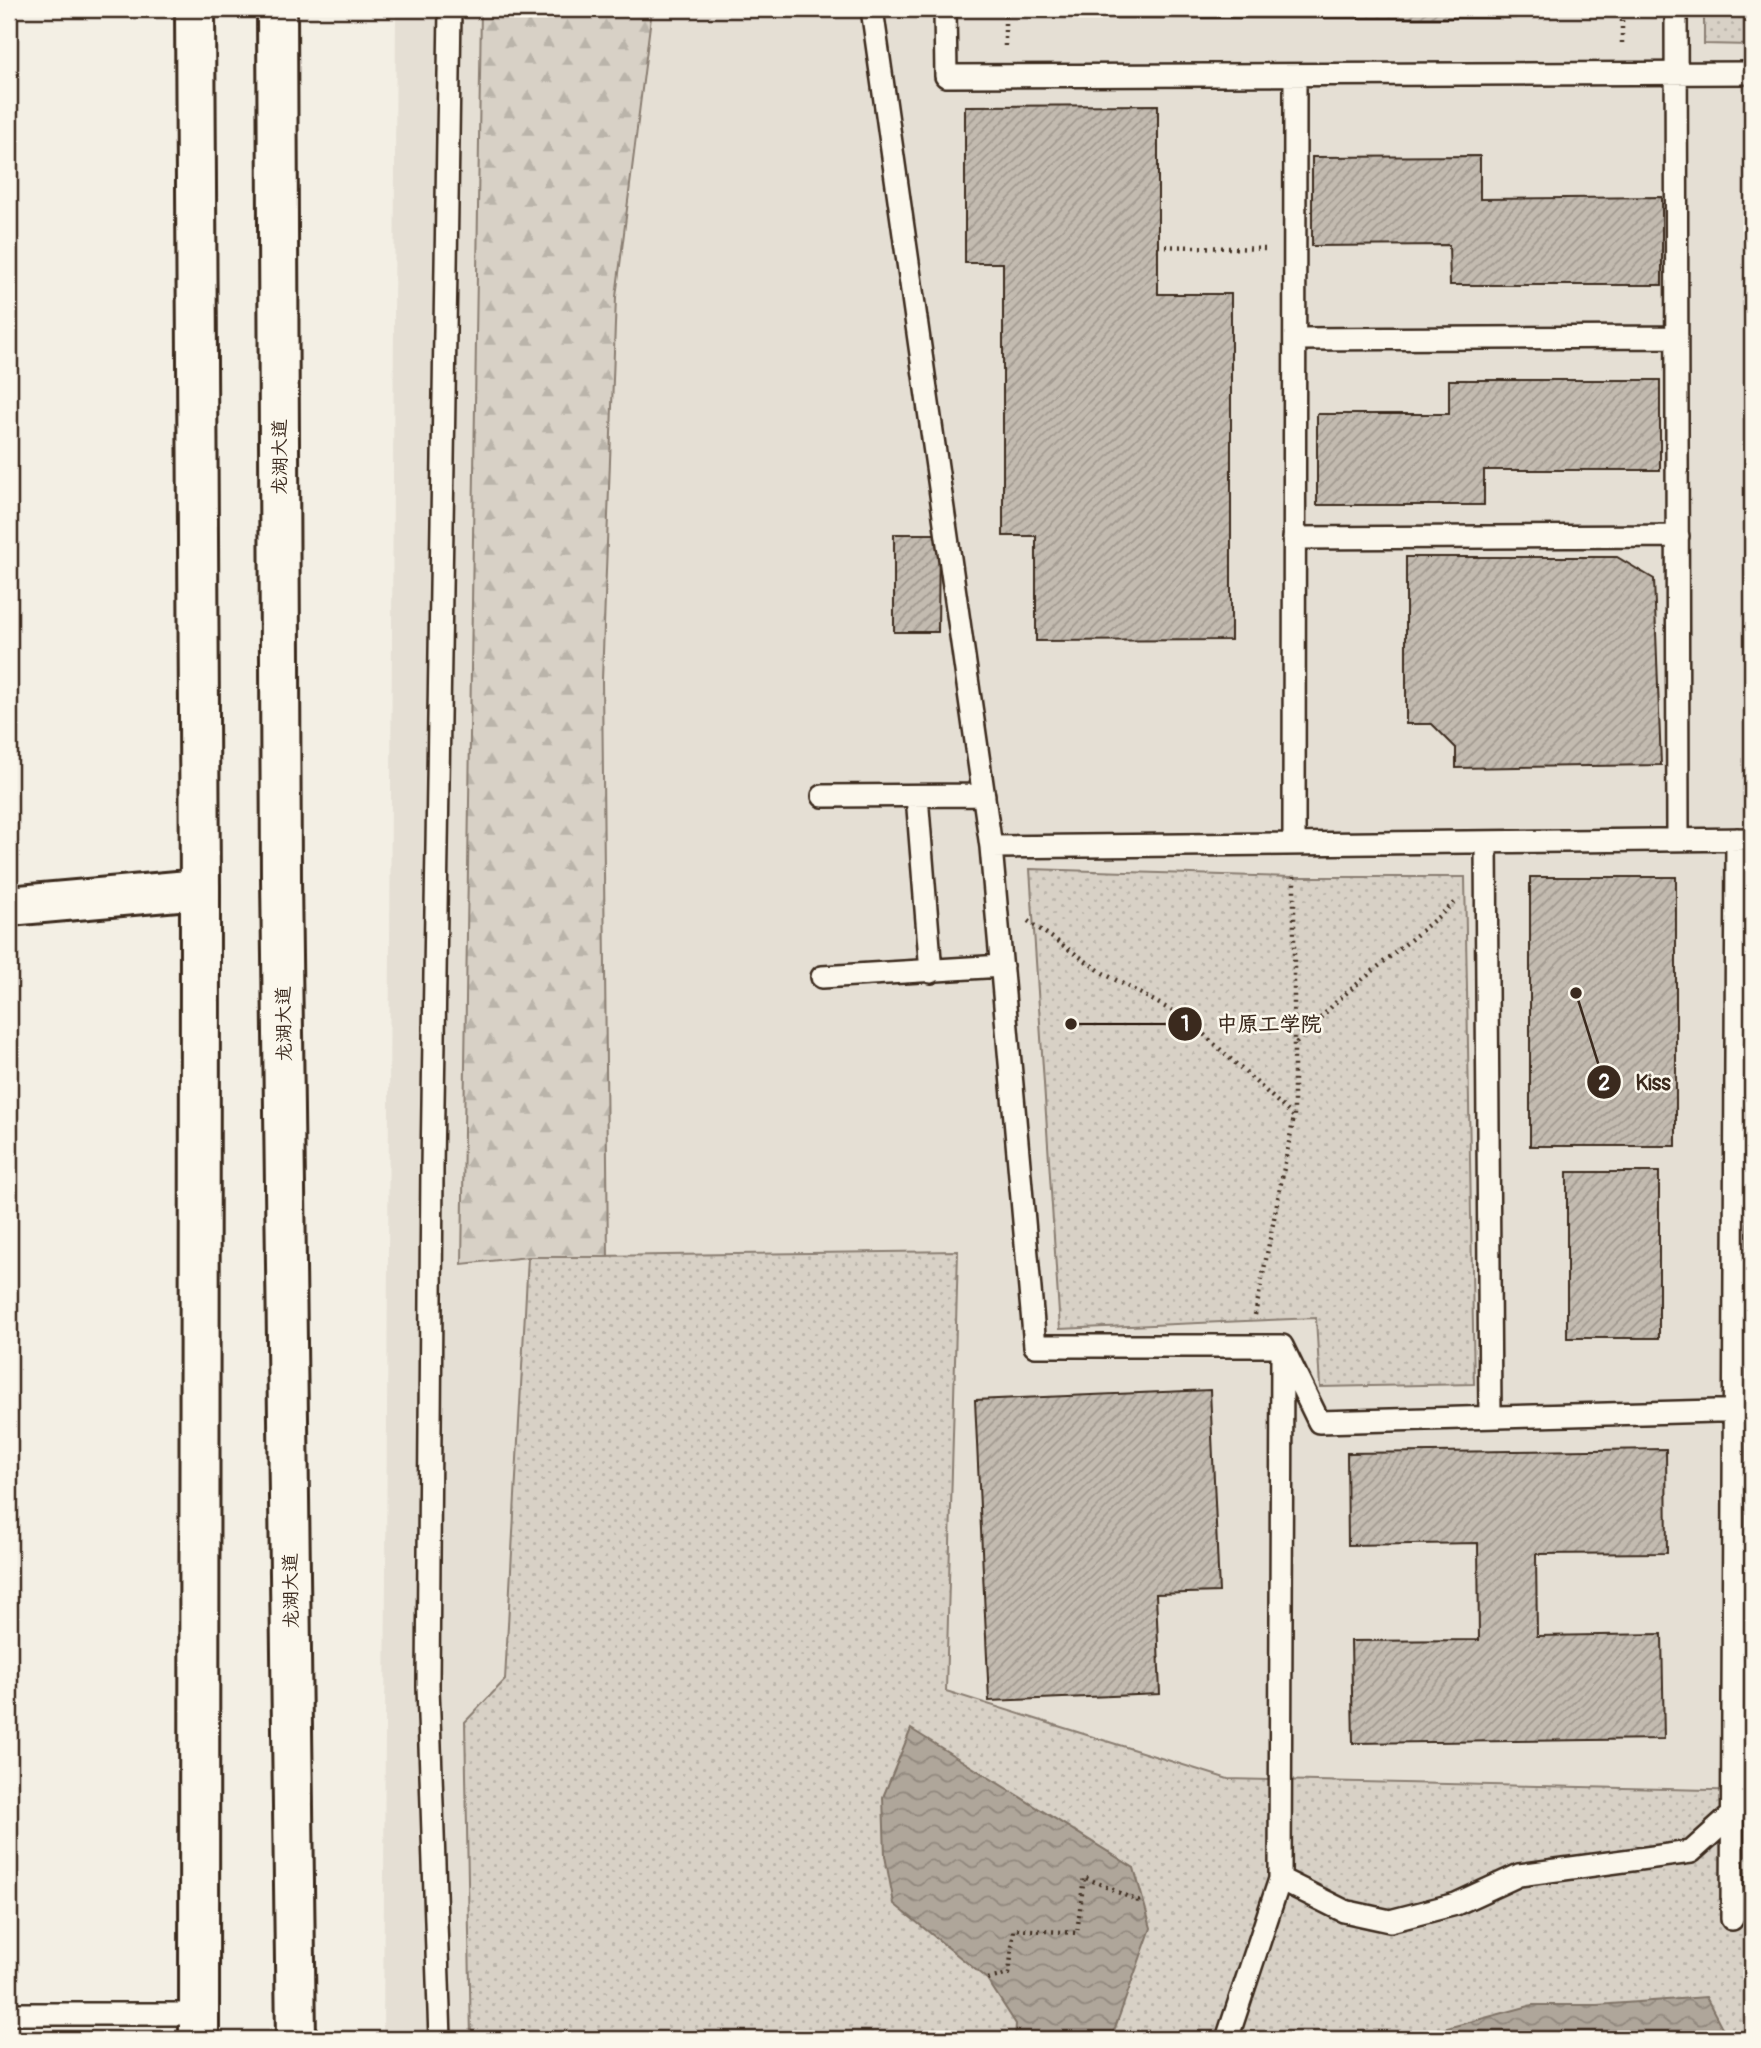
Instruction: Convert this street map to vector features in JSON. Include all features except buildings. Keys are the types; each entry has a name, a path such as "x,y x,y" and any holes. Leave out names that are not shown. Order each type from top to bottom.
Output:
{"main road":[{"path":"195,9 200,889 199,2026"},
{"name":"龙湖大道","path":"277,9 281,864 296,2039"},
{"path":"9,906 200,889"}],"lane":[{"path":"440,2039 428,1687 432,1168 450,9"},
{"path":"872,9 991,847 1035,1346 1282,1346"},
{"path":"945,9 946,76 1752,73"},
{"path":"1676,9 1678,840"},
{"path":"1294,844 1296,75"},
{"path":"1295,338 1677,337"},
{"path":"1294,538 1678,536"},
{"path":"823,796 984,795"},
{"path":"917,796 931,972"},
{"path":"991,847 1744,839 1743,1410 1732,1919"},
{"path":"1486,842 1490,1417"},
{"path":"822,977 1002,966"},
{"path":"1282,1346 1319,1422 1743,1410"},
{"path":"1227,2039 1280,1879 1282,1346"},
{"path":"1280,1879 1344,1911 1391,1921 1456,1904 1519,1875 1691,1852 1733,1814"},
{"path":"9,2014 199,2026"}],"path":[{"path":"1004,9 1004,75"},
{"path":"1158,246 1295,249"},
{"path":"1249,1346 1294,1117 1294,844"},
{"path":"1295,1043 1338,1000 1486,877"},
{"path":"996,898 1103,974 1187,1019 1294,1117"},
{"path":"988,1979 1009,1974 1014,1929 1077,1933 1084,1877 1138,1901 1138,1904"}],"shaded area":[{"path":"396,9 1752,9 1752,2039 383,2039"}],"green space":[{"path":"481,9 652,9 616,297 602,680 608,1257 528,1257 462,1264"},
{"path":"1704,9 1752,9 1752,45 1704,44"},
{"path":"1030,869 1292,877 1465,877 1474,1384 1320,1387 1316,1318 1060,1329"},
{"path":"958,1251 946,1691 1228,1779 1752,1791 1752,2039 471,2039 465,1722 505,1680 528,1257"}],"water":[{"path":"911,1729 1134,1868 1151,1928 1111,2039 1015,2039 1016,2024 987,1979 894,1904 885,1856 883,1797"},
{"path":"1706,1997 1728,2039 1406,2039 1533,2005 1597,2005"}],"place":[{"name":"Kiss","path":"1576,993"},
{"name":"中原工学院","path":"1071,1024"}]}
